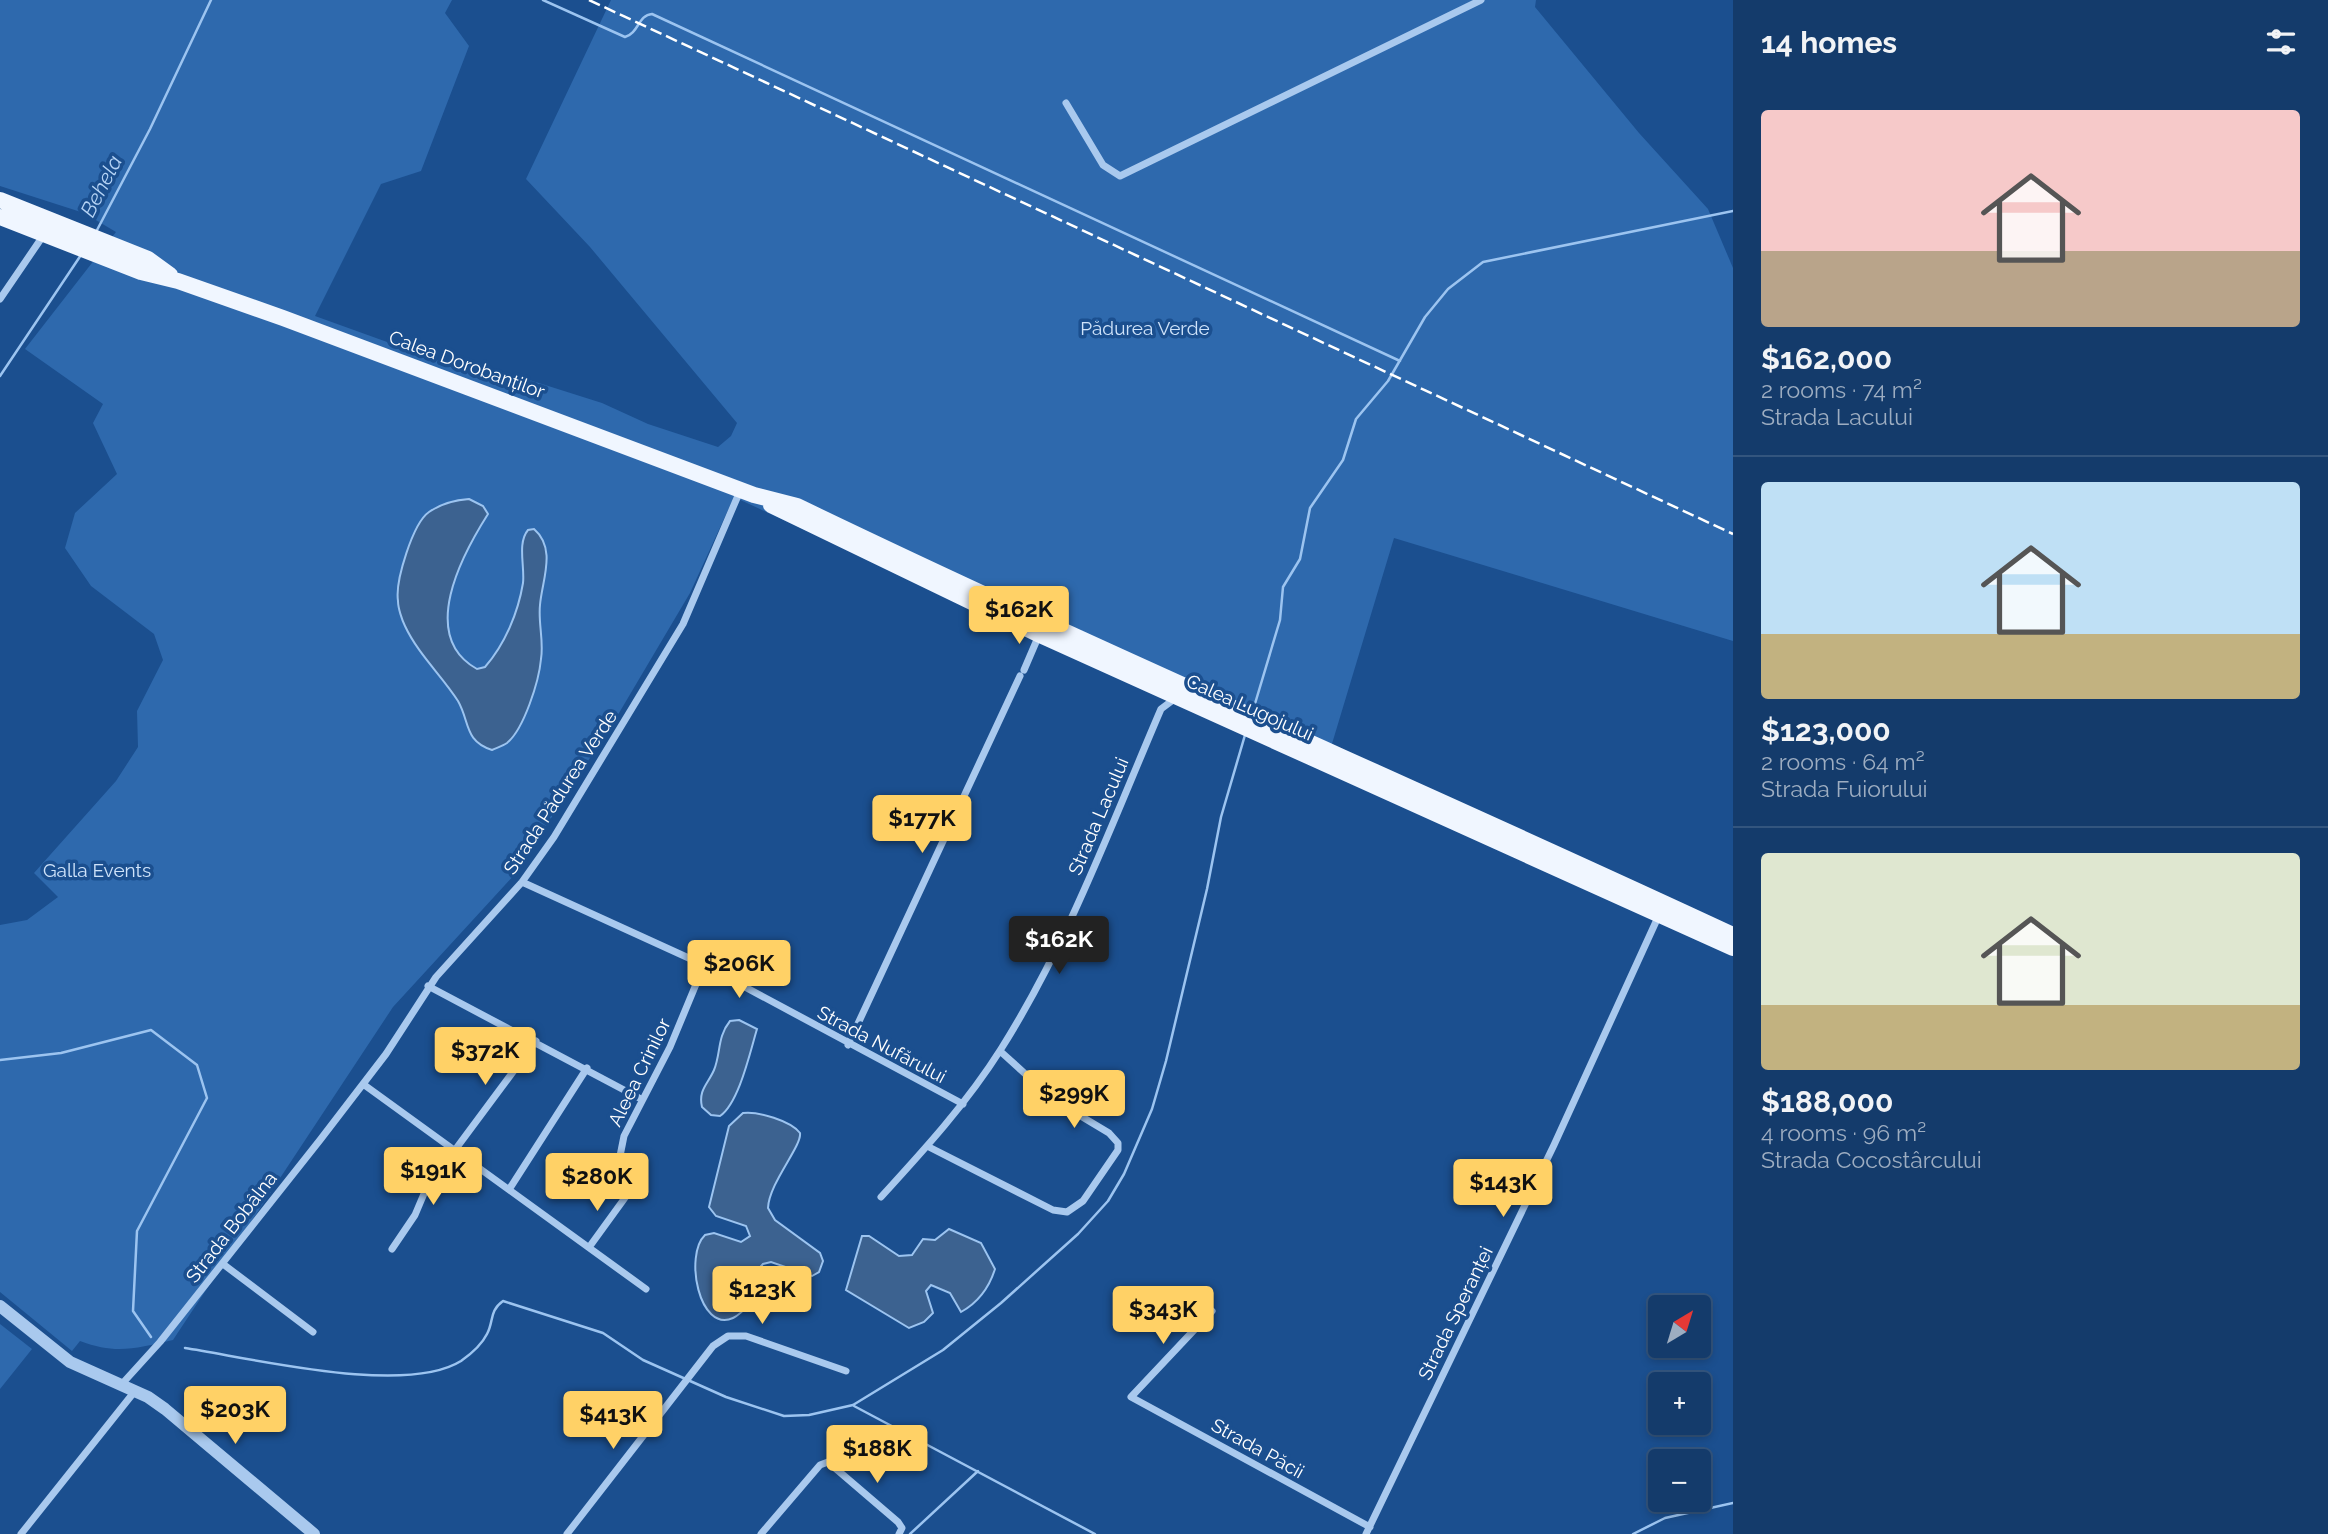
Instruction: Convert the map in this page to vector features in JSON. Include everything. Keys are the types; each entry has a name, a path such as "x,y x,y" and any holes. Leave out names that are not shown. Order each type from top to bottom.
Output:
{"main road":[{"name":"Calea Dorobanților","path":"0,200 54,220 80,240 99,248 148,259 178,281 748,492"},
{"name":"Calea Dorobanților","path":"0,217 44,235 80,240"},
{"name":"Calea Lugojului","path":"748,492 804,523 1040,635 1733,947"},
{"name":"Calea Lugojului","path":"748,492 797,506 1045,624 1457,807 1733,935"}],"street":[{"path":"1066,103 1103,165 1120,176 1481,0"},
{"path":"0,299 54,220"},
{"name":"Strada Pădurea Verde","path":"363,1084 428,986 522,881 577,802 683,624 748,492"},
{"path":"848,1045 1040,635"},
{"path":"1156,688 1161,709"},
{"name":"Strada Lacului","path":"881,1197 963,1104 1000,1051 1061,940 1161,709 1177,697"},
{"name":"Strada Nufărului","path":"522,881 704,965 848,1045 963,1104"},
{"name":"Strada Speranței","path":"1368,1530 1554,1144 1660,914"},
{"name":"Aleea Crinilor","path":"590,1247 627,1195 620,1152 641,1099 670,1047 704,965"},
{"path":"428,986 641,1099"},
{"path":"392,1249 415,1215 426,1189 536,1041"},
{"path":"927,1146 1053,1210 1067,1212 1083,1201 1118,1150 1118,1143 1109,1133 1054,1100 1000,1051"},
{"path":"510,1188 587,1068"},
{"path":"363,1084 646,1289"},
{"name":"Strada Bobâlna","path":"121,1386 223,1264 363,1084"},
{"path":"223,1264 313,1332"},
{"path":"0,1306 70,1362 135,1391 165,1409 314,1534"},
{"name":"Strada Păcii","path":"1212,1311 1131,1397 1368,1530"},
{"path":"567,1534 718,1342 738,1335 846,1371"},
{"path":"21,1534 135,1391"},
{"path":"761,1534 820,1465 828,1462 901,1531"}],"green space":[{"name":"Pădurea Verde","path":"0,0 452,0 445,13 469,46 421,171 381,184 315,316 487,378 504,372 602,403 648,424 718,447 731,436 737,423 590,247 526,179 611,0 1536,0 1535,7 1639,133 1708,209 1733,268 1733,641 1394,538 1328,757 1250,736 734,497 690,593 619,713 515,874 393,1007 173,1340 137,1348 116,1349 80,1341 72,1351 0,1292 0,925 27,920 58,897 34,873 116,781 138,747 137,711 163,660 154,634 91,586 65,548 75,513 117,474 93,423 103,404 25,349 116,232 84,213 0,186"},
{"path":"0,1324 32,1349 0,1389"}],"shaded area":[{"path":"469,499 483,506 488,514 458,572 448,616 450,637 459,655 477,669 485,667 492,658 514,617 523,583 522,548 528,530 534,529 541,537 547,555 540,612 542,652 534,692 525,716 513,736 505,744 492,750 472,736 458,701 410,636 398,604 402,567 411,540 423,518 444,504"},
{"path":"739,1020 757,1029 747,1063 738,1089 727,1109 720,1116 711,1115 702,1107 702,1092 714,1070 726,1027 730,1021"},
{"path":"743,1113 774,1118 800,1133 796,1147 774,1188 768,1208 775,1220 820,1253 823,1261 819,1272 812,1276 771,1262 763,1264 754,1274 757,1296 733,1318 721,1320 711,1314 698,1290 696,1259 699,1245 705,1235 714,1233 741,1242 750,1236 746,1226 716,1216 709,1207 729,1126"},
{"path":"949,1229 981,1243 995,1269 982,1294 961,1312 950,1293 931,1285 926,1291 933,1313 924,1322 909,1328 846,1290 862,1236 869,1236 899,1256 912,1255 923,1239 935,1240"}],"waterway":[{"name":"Behela","path":"96,232 150,129 211,0"},
{"path":"543,0 625,37 633,32 644,17 652,14 1400,361"},
{"path":"1254,707 1280,620 1283,587 1300,559 1310,508 1343,460 1356,419 1388,381 1425,317 1448,289 1483,262 1733,211"},
{"name":"Behela","path":"0,376 81,255"},
{"path":"185,1348 287,1366 366,1375 404,1375 436,1371 461,1361 476,1349 487,1334 494,1312 503,1301 603,1333 643,1360 726,1397 784,1416 809,1415 853,1405 943,1350 1001,1303 1078,1234 1108,1201 1124,1174 1152,1109 1166,1061 1207,889 1221,817 1245,735"},
{"path":"0,1060 61,1053 151,1030 197,1065 207,1098 137,1231 133,1311 151,1337"},
{"path":"854,1406 1095,1534"},
{"path":"910,1534 978,1471"},
{"path":"1633,1534 1665,1518 1733,1503"}],"railway":[{"path":"589,0 1733,534"}],"park label":[{"name":"Galla Events","path":"97,870"}]}
